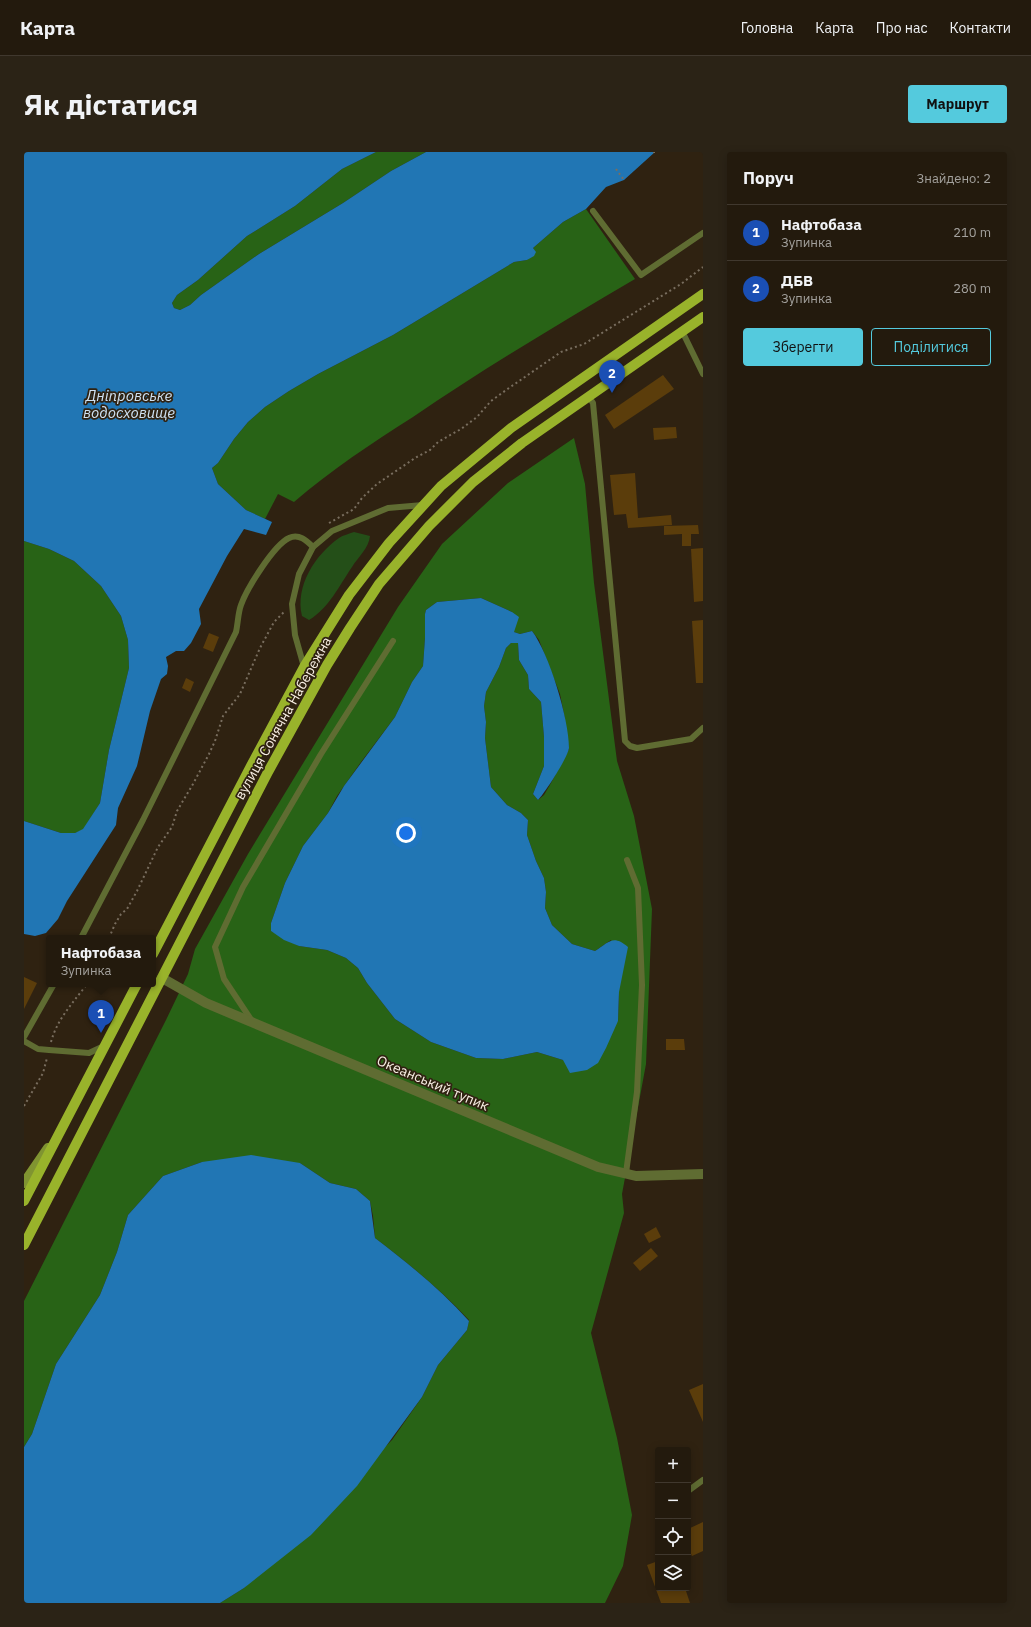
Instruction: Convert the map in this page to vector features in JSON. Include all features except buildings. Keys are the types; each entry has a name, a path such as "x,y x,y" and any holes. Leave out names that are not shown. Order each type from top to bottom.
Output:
{"main road":[{"name":"вулиця Сонячна Набережна","path":"156,948 304,667 349,595 389,543 423,504 461,468 511,428 703,294"},
{"name":"вулиця Сонячна Набережна","path":"24,1245 261,786 306,703 350,628 379,584 429,526 473,482 522,443 703,317"},
{"path":"24,1201 135,987"},
{"path":"24,1183 62,1127"}],"street":[{"name":"Океанський тупик","path":"162,978 206,1003 598,1167 636,1176 703,1174"}],"lane":[{"path":"593,211 641,276 703,233"},
{"path":"682,331 703,374"},
{"path":"588,396 593,402 624,741 630,746 637,748 691,739 703,728"},
{"path":"304,667 295,635 292,604 299,574 313,547 332,531 388,508 423,504"},
{"path":"83,935 143,820 236,632 241,605 249,588 265,562 278,546 290,537 300,537 308,541 313,547"},
{"path":"253,1022 224,979 215,947 243,887 321,754 393,641"},
{"path":"626,1173 637,1092 642,985 638,888 627,860"},
{"path":"24,1037 52,987"},
{"path":"24,1041 38,1049 81,1052 89,1052 105,1045"},
{"path":"691,1489 703,1480"}],"path":[{"path":"616,169 624,180"},
{"path":"326,537 326,525 331,520 354,509 362,498 377,484 415,458 430,450 438,442 461,429 477,417 492,401 509,388 561,352 584,344 703,268"},
{"path":"110,935 121,914 127,909 138,891 158,848 172,827 176,811 193,784 212,748 223,716 240,694 250,666 274,622 292,604"}],"green space":[{"path":"376,152 426,152 391,171 343,203 259,254 201,295 190,305 180,310 174,308 172,303 177,295 198,280 247,236 295,206 342,169"},
{"path":"586,209 635,279 523,346 440,399 352,457 294,502 278,494 265,519 246,510 218,484 212,468 218,463 234,439 248,422 265,407 318,374 393,335 514,262 527,260 535,252 533,248 563,222"},
{"path":"574,438 585,484 594,583 617,761 634,816 652,909 646,1064 622,1194 624,1213 591,1333 617,1438 632,1515 623,1566 605,1603 220,1603 244,1588 392,1440 422,1397 438,1365 467,1330 469,1320 424,1277 375,1238 370,1201 356,1189 330,1183 300,1163 202,1162 163,1176 128,1215 117,1252 100,1295 56,1364 32,1434 24,1447 24,1301 166,1020 188,974 195,949 248,854 398,607 442,544 508,483","holes":["481,598 512,612 514,632 520,634 532,631 539,640 560,694 569,749 544,795 538,800 533,794 544,766 544,737 541,702 529,689 528,675 519,660 518,643 511,643 506,648 499,667 486,692 484,706 486,722 485,738 491,787 507,805 521,813 528,820 527,835 544,878 546,892 545,908 552,925 572,944 595,951 611,940 619,992 618,1021 563,1060 537,1052 503,1059 476,1058 431,1042 395,1019 367,983 358,968 346,958 327,950 299,946 271,931 271,923 285,883 303,846 328,813 337,796 361,762 395,717 412,682 423,666 426,610 437,602"]},
{"path":"354,532 370,536 368,544 328,603 309,620 302,616 301,594 309,572 322,553 330,545 344,535"},
{"path":"24,541 49,549 74,561 101,586 121,616 128,640 129,668 109,750 100,803 83,830 75,833 61,833 24,821"}],"water":[{"name":"Дніпровське водосховище","path":"24,152 376,152 342,169 295,206 247,236 198,280 177,295 172,303 174,308 180,310 190,305 201,295 259,254 343,203 391,171 426,152 655,152 624,180 606,187 586,209 563,222 533,248 536,252 534,256 527,260 514,262 393,335 318,374 289,391 265,407 248,422 234,439 218,463 212,468 218,484 246,510 272,522 266,535 244,529 227,556 199,609 201,624 191,643 184,651 176,651 166,657 168,666 167,674 161,679 150,711 137,766 118,808 116,825 67,901 58,919 46,933 35,936 24,934 24,821 61,833 75,833 83,829 100,803 109,750 129,668 128,640 121,616 101,586 74,561 49,549 24,541"},
{"path":"481,598 512,612 519,617 514,632 520,634 532,631 538,641 545,654 562,704 566,721 569,748 568,753 556,775 538,800 533,794 544,766 544,737 541,702 529,689 528,675 519,660 518,643 511,643 506,648 499,667 486,692 484,706 486,722 485,738 491,787 507,805 521,813 528,820 527,835 544,878 546,892 545,908 552,925 572,944 595,951 608,942 615,940 628,947 619,992 618,1021 598,1063 587,1070 570,1073 563,1060 537,1052 503,1059 476,1058 431,1042 395,1019 367,983 358,968 346,958 327,950 299,946 284,940 271,931 271,923 285,883 303,846 328,813 344,786 395,717 412,682 423,666 426,610 437,602"},
{"path":"251,1155 300,1163 330,1183 356,1189 370,1201 375,1238 424,1277 447,1298 469,1321 467,1330 438,1365 422,1397 357,1486 311,1535 244,1588 220,1603 24,1603 24,1447 32,1434 56,1364 100,1295 117,1252 128,1215 163,1176 202,1162"}],"place":[{"name":"ДБВ","path":"612,393"},
{"name":"Нафтобаза","path":"101,1033"}]}
